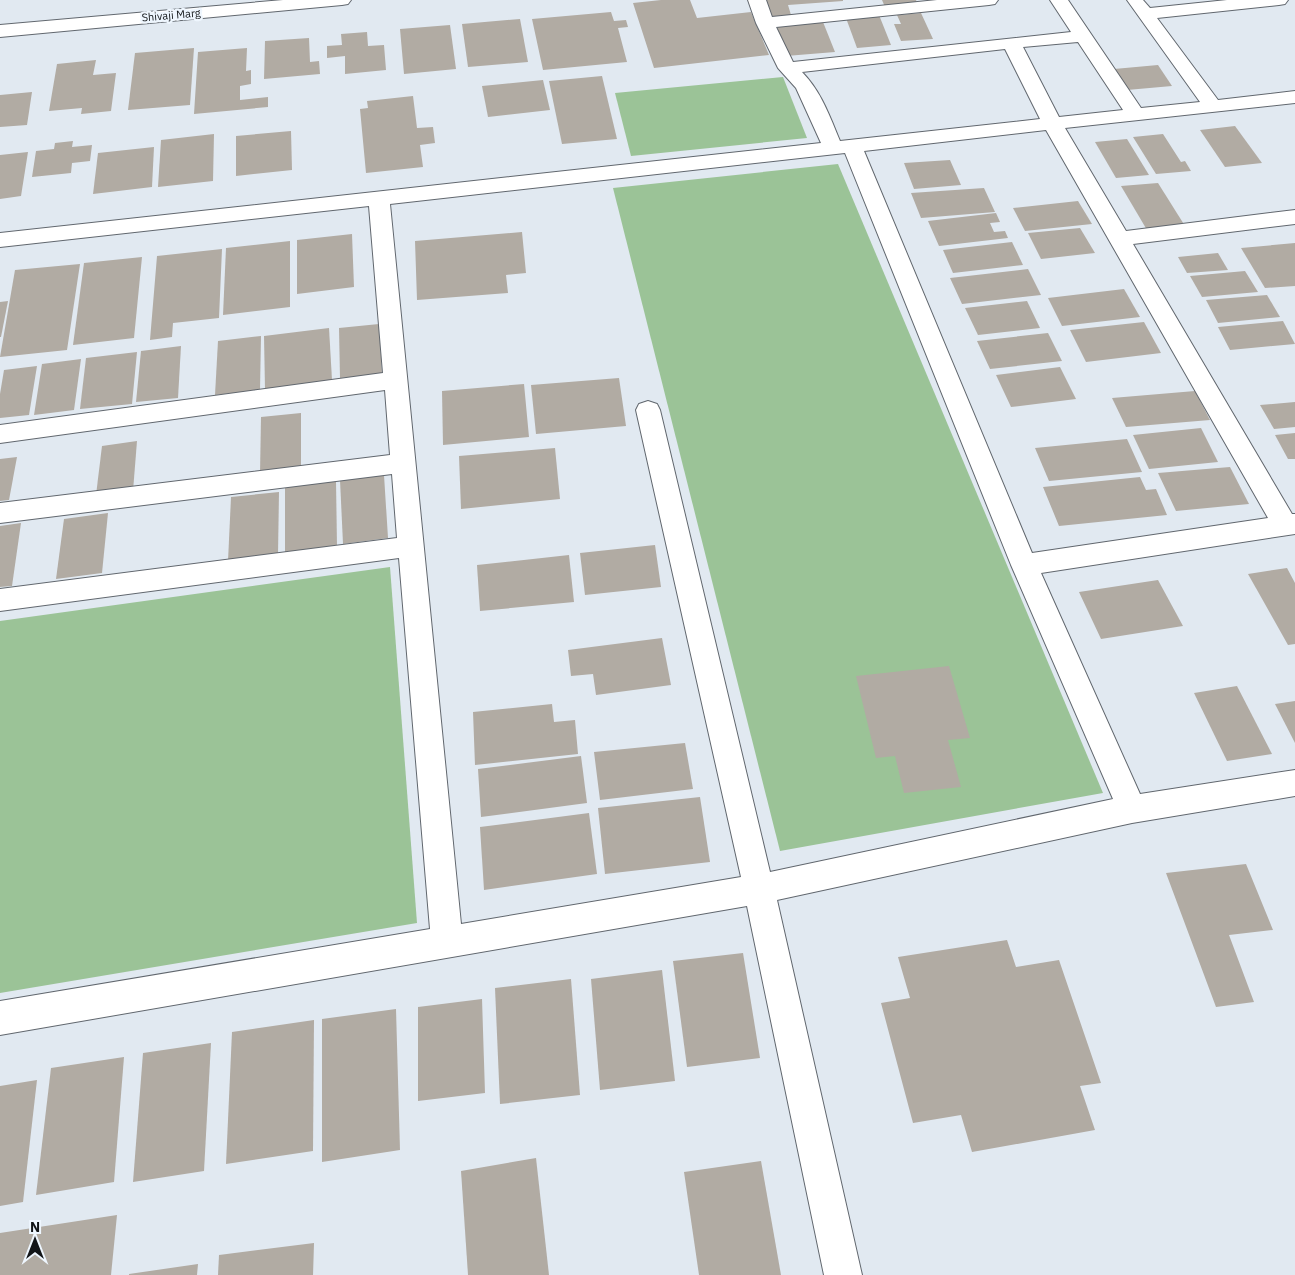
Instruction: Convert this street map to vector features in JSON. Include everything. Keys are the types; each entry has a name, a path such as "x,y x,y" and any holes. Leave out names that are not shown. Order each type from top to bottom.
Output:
{"street":[{"name":"Shivaji Marg","path":"0,31 342,0"},
{"path":"757,0 765,23 787,68 804,85 842,147 1132,809"},
{"path":"765,23 989,0"},
{"path":"1059,0 1134,114"},
{"path":"1140,7 1279,0"},
{"path":"1140,7 1213,106"},
{"path":"787,68 1083,36"},
{"path":"1011,43 1052,124 1290,525 1024,566"},
{"path":"0,240 1295,97"},
{"path":"380,198 448,942"},
{"path":"1119,239 1295,217"},
{"path":"0,434 396,380"},
{"path":"648,410 759,889 843,1275"},
{"path":"0,513 404,463"},
{"path":"0,600 412,546"},
{"path":"0,1018 759,889 1132,809 1295,783"}],"green space":[{"path":"783,77 807,138 631,156 615,93"},
{"path":"838,164 1103,793 780,851 613,188"},
{"path":"390,567 417,923 0,993 0,621"}],"building":[{"path":"661,0 690,0 697,18 751,12 769,55 654,68 633,3"},
{"path":"763,0 843,1 788,5 791,15 768,17"},
{"path":"882,0 916,0 918,5 885,7"},
{"path":"611,12 614,21 626,20 628,27 618,28 627,62 543,70 532,19"},
{"path":"921,13 933,39 901,41 894,24 901,24 897,15"},
{"path":"879,15 891,45 857,48 846,18"},
{"path":"520,19 528,62 468,67 462,24"},
{"path":"823,22 835,52 786,56 777,26"},
{"path":"450,25 456,69 404,74 400,29"},
{"path":"367,32 368,46 384,45 386,70 345,74 345,56 327,58 327,46 342,45 341,34"},
{"path":"309,38 310,62 319,61 320,74 264,79 265,41"},
{"path":"194,48 190,105 128,110 135,53"},
{"path":"247,48 246,71 251,70 251,84 240,86 240,100 268,97 268,107 194,114 198,52"},
{"path":"96,60 93,75 116,73 111,111 81,114 82,108 49,111 57,64"},
{"path":"1158,65 1172,86 1127,90 1114,69"},
{"path":"602,76 617,139 562,144 549,81"},
{"path":"543,80 550,110 488,117 482,86"},
{"path":"32,92 27,125 0,127 0,95"},
{"path":"413,96 417,128 433,127 435,143 420,145 423,167 366,173 360,109 368,108 367,101"},
{"path":"1235,126 1262,163 1225,167 1200,130"},
{"path":"291,131 292,170 236,176 236,136"},
{"path":"214,134 213,181 158,187 161,140"},
{"path":"1163,134 1181,162 1185,161 1191,171 1156,174 1133,137"},
{"path":"1127,139 1149,175 1116,178 1095,142"},
{"path":"73,141 72,147 92,145 90,161 72,163 71,173 32,177 36,151 54,149 55,143"},
{"path":"154,147 152,187 93,194 98,153"},
{"path":"28,152 21,196 0,199 0,155"},
{"path":"950,160 961,185 914,189 904,163"},
{"path":"1158,183 1185,226 1147,230 1121,186"},
{"path":"984,188 995,212 921,218 911,193"},
{"path":"1078,201 1092,224 1025,231 1013,208"},
{"path":"996,213 1000,222 990,223 994,232 1005,231 1008,238 939,246 928,221"},
{"path":"1080,228 1095,253 1041,259 1028,233"},
{"path":"522,232 526,273 506,275 508,293 417,300 415,241"},
{"path":"352,234 354,287 297,294 297,240"},
{"path":"290,241 290,307 223,315 226,248"},
{"path":"1012,242 1023,265 953,273 943,250"},
{"path":"1295,243 1295,286 1265,288 1241,248"},
{"path":"222,249 219,318 173,323 172,337 150,340 157,256"},
{"path":"1218,253 1228,270 1187,273 1178,257"},
{"path":"142,257 134,338 73,345 84,263"},
{"path":"80,264 67,350 0,357 15,270"},
{"path":"1028,269 1041,295 962,304 950,278"},
{"path":"1245,271 1258,292 1202,297 1190,276"},
{"path":"1124,289 1140,317 1062,326 1048,298"},
{"path":"1267,295 1280,317 1218,323 1206,300"},
{"path":"8,301 1,337 0,337 0,302"},
{"path":"1027,301 1040,328 978,335 965,308"},
{"path":"1283,321 1295,344 1230,350 1218,327"},
{"path":"1144,322 1161,353 1086,362 1070,330"},
{"path":"379,324 382,374 340,378 339,328"},
{"path":"329,328 332,380 265,389 264,336"},
{"path":"1048,333 1062,361 990,369 977,341"},
{"path":"261,336 260,390 215,395 218,341"},
{"path":"181,346 178,398 136,402 141,351"},
{"path":"137,352 132,404 80,409 86,358"},
{"path":"81,359 74,410 34,415 42,364"},
{"path":"37,366 29,415 0,418 0,394 4,370"},
{"path":"1060,367 1076,399 1011,407 996,375"},
{"path":"619,378 626,426 536,434 531,385"},
{"path":"524,384 529,437 443,445 442,391"},
{"path":"1195,391 1210,420 1126,427 1112,398"},
{"path":"1295,402 1295,427 1274,429 1260,405"},
{"path":"301,413 301,469 260,474 261,417"},
{"path":"1201,428 1218,462 1149,469 1133,435"},
{"path":"1295,433 1295,459 1288,459 1275,435"},
{"path":"1127,439 1142,472 1049,481 1035,448"},
{"path":"137,441 133,491 96,495 102,446"},
{"path":"555,448 560,499 461,509 459,456"},
{"path":"17,457 9,500 0,501 0,459"},
{"path":"1230,467 1249,504 1176,511 1158,473"},
{"path":"384,475 388,538 343,544 340,480"},
{"path":"1140,477 1146,490 1156,489 1167,515 1059,526 1043,487"},
{"path":"336,481 337,546 285,553 285,487"},
{"path":"279,492 278,555 228,561 231,497"},
{"path":"108,513 102,573 56,579 64,519"},
{"path":"21,523 12,586 0,587 0,526"},
{"path":"655,545 661,587 585,595 580,553"},
{"path":"569,555 574,602 480,611 477,565"},
{"path":"1287,568 1295,583 1295,644 1288,645 1248,574"},
{"path":"1158,580 1183,626 1101,639 1079,592"},
{"path":"662,638 671,685 596,695 593,674 571,676 568,650"},
{"path":"949,666 970,738 948,740 961,787 904,793 895,756 876,758 856,676"},
{"path":"1237,686 1272,754 1227,761 1194,693"},
{"path":"1295,701 1295,743 1275,704"},
{"path":"552,704 554,722 575,720 578,754 475,765 473,712"},
{"path":"685,743 693,789 600,800 594,752"},
{"path":"581,756 587,803 481,817 478,769"},
{"path":"700,797 710,862 605,874 598,808"},
{"path":"589,813 597,874 484,890 480,827"},
{"path":"1246,864 1273,930 1229,935 1254,1002 1216,1007 1166,873"},
{"path":"1007,940 1016,967 1059,960 1101,1083 1080,1086 1095,1130 972,1152 961,1115 913,1123 881,1003 910,998 898,957"},
{"path":"743,953 760,1058 687,1067 673,961"},
{"path":"662,970 675,1081 600,1090 591,979"},
{"path":"571,979 580,1095 500,1104 495,988"},
{"path":"482,999 485,1093 418,1101 418,1007"},
{"path":"396,1009 400,1150 322,1162 322,1019"},
{"path":"314,1020 313,1151 226,1164 232,1032"},
{"path":"211,1043 204,1171 133,1182 143,1053"},
{"path":"124,1057 114,1182 36,1195 51,1068"},
{"path":"37,1080 23,1202 0,1206 0,1086"},
{"path":"536,1158 549,1275 468,1275 461,1171"},
{"path":"761,1161 781,1275 699,1275 684,1172"},
{"path":"117,1215 111,1275 0,1275 0,1233"},
{"path":"314,1243 313,1275 218,1275 219,1255"},
{"path":"198,1264 197,1275 129,1275 129,1274"}]}
